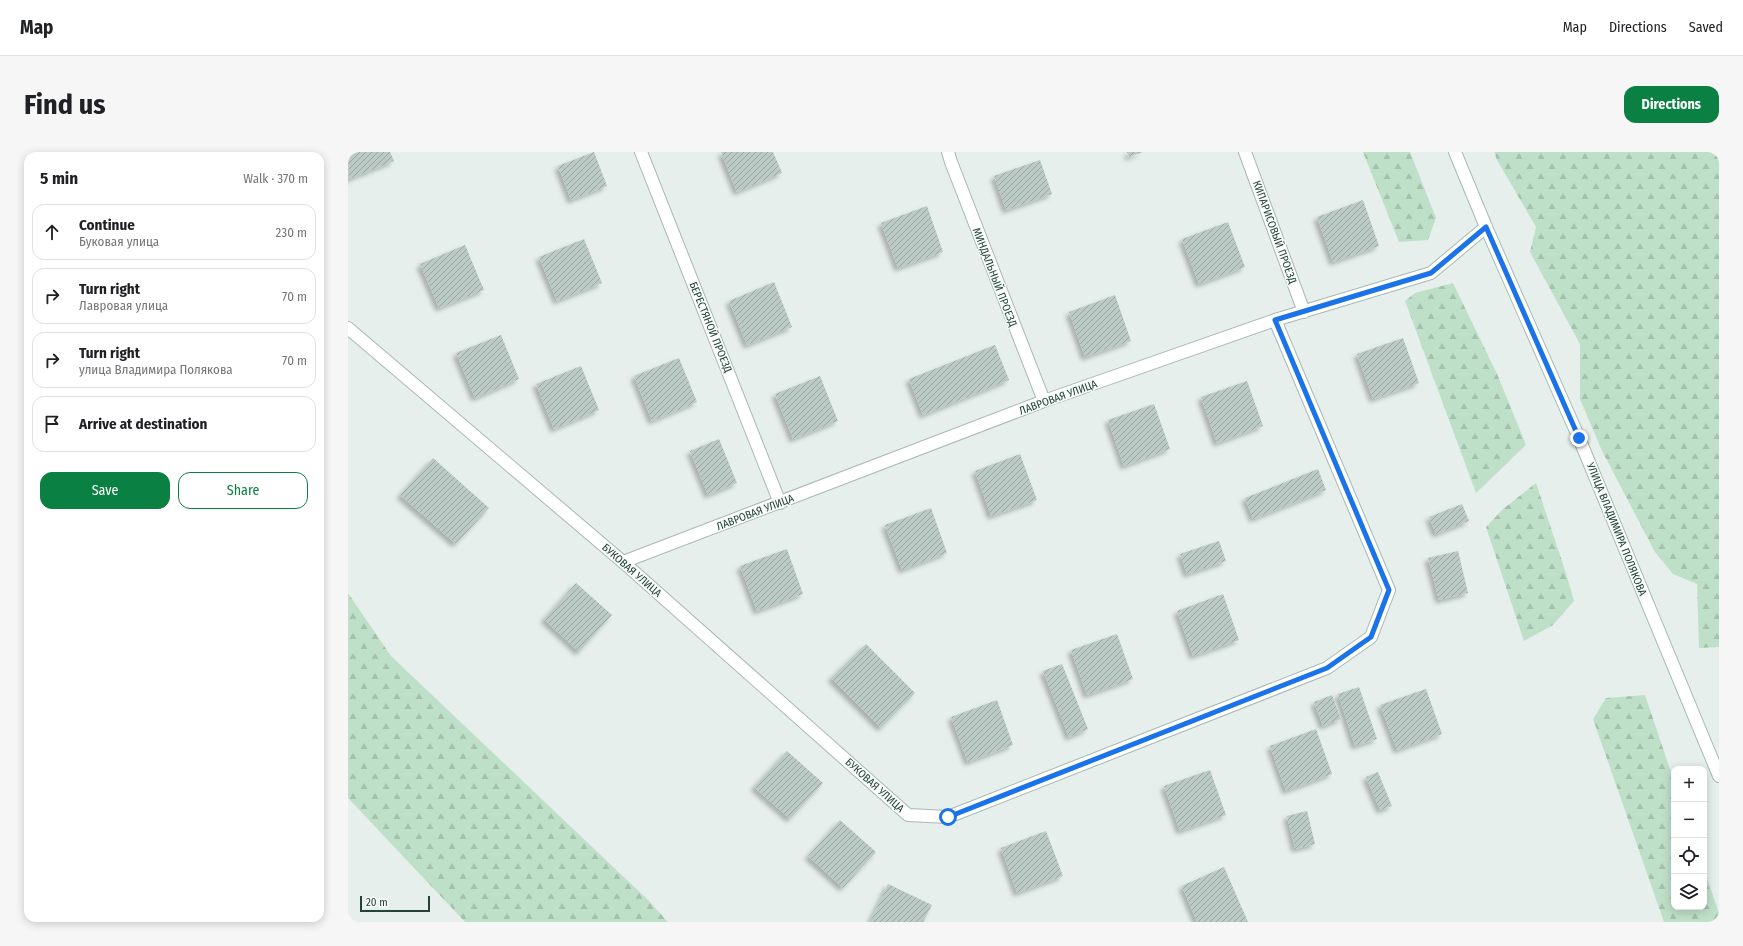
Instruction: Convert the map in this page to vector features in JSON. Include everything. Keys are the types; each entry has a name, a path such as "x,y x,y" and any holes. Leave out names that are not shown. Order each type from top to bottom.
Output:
{"street":[{"name":"БЕРЕСТЯНОЙ ПРОЕЗД","path":"642,152 780,503"},
{"name":"МИНДАЛЬНЫЙ ПРОЕЗД","path":"948,152 1044,401"},
{"name":"КИПАРИСОВЫЙ ПРОЕЗД","path":"1245,152 1304,312"},
{"name":"УЛИЦА ВЛАДИМИРА ПОЛЯКОВА","path":"1455,152 1486,227 1579,438 1719,776"},
{"name":"ЛАВРОВАЯ УЛИЦА","path":"624,562 1044,401 1275,320 1431,273 1486,227"},
{"name":"БУКОВАЯ УЛИЦА","path":"348,328 624,562 908,815 948,817 1327,668 1371,637 1389,590 1275,320"}],"green space":[{"path":"1363,152 1410,152 1436,218 1428,240 1399,242"},
{"path":"1494,152 1719,152 1719,647 1699,648 1697,584 1673,574 1655,552 1602,451 1580,399 1580,344 1530,252 1536,227 1497,160"},
{"path":"1453,283 1498,376 1526,445 1476,493 1405,301 1415,293"},
{"path":"1536,483 1574,601 1553,625 1524,641 1486,527 1503,509"},
{"path":"348,593 391,656 648,900 668,922 465,922 348,798"},
{"path":"1645,695 1671,772 1671,910 1707,910 1707,878 1719,913 1719,922 1664,922 1593,719 1606,698"}],"building":[{"path":"348,152 390,152 394,161 349,179"},
{"path":"594,152 607,186 571,200 558,166"},
{"path":"721,152 773,152 782,173 737,192"},
{"path":"1127,152 1143,152 1129,157"},
{"path":"1040,160 1052,194 1006,210 994,176"},
{"path":"1363,200 1379,246 1333,262 1317,217"},
{"path":"927,206 943,252 898,268 881,223"},
{"path":"1228,222 1245,267 1199,284 1182,239"},
{"path":"584,239 602,283 557,301 539,257"},
{"path":"465,245 484,290 439,308 420,264"},
{"path":"774,282 792,327 747,345 729,301"},
{"path":"1115,295 1131,341 1085,357 1069,312"},
{"path":"501,335 519,379 475,398 456,353"},
{"path":"1403,338 1419,383 1373,399 1357,354"},
{"path":"995,345 1009,380 923,415 909,379"},
{"path":"679,358 697,402 652,421 634,376"},
{"path":"581,366 599,410 554,429 536,384"},
{"path":"820,376 838,421 793,439 775,394"},
{"path":"1247,381 1263,426 1217,443 1201,397"},
{"path":"1154,404 1170,449 1124,466 1108,420"},
{"path":"719,439 737,483 708,495 690,451"},
{"path":"1020,454 1037,500 991,516 975,471"},
{"path":"433,458 489,508 456,544 400,495"},
{"path":"1318,469 1326,490 1253,519 1245,498"},
{"path":"1462,504 1469,521 1436,534 1429,517"},
{"path":"931,508 947,553 902,570 885,525"},
{"path":"1219,541 1226,561 1187,574 1180,554"},
{"path":"787,549 803,594 757,611 740,566"},
{"path":"1458,551 1468,593 1439,600 1428,558"},
{"path":"576,583 612,615 579,652 544,619"},
{"path":"1223,594 1239,640 1193,656 1177,611"},
{"path":"1117,634 1133,679 1087,695 1071,650"},
{"path":"866,644 915,693 881,728 831,678"},
{"path":"1062,664 1088,729 1069,737 1043,671"},
{"path":"1359,687 1377,739 1355,746 1338,694"},
{"path":"1426,689 1442,734 1397,750 1380,705"},
{"path":"1332,695 1341,719 1323,726 1314,702"},
{"path":"997,700 1013,745 968,762 951,717"},
{"path":"1316,729 1332,774 1286,791 1270,746"},
{"path":"787,751 823,783 790,819 754,787"},
{"path":"1210,770 1226,815 1180,831 1164,786"},
{"path":"1378,772 1392,806 1380,810 1366,777"},
{"path":"1307,811 1315,844 1295,849 1287,816"},
{"path":"840,820 876,852 843,888 808,856"},
{"path":"1046,831 1063,876 1017,893 1001,848"},
{"path":"1224,867 1248,922 1197,922 1182,886"},
{"path":"888,884 932,905 923,922 870,922"}],"route":[{"path":"948,817 1327,668 1371,637 1389,590 1275,320 1431,273 1486,227 1579,438"}]}
